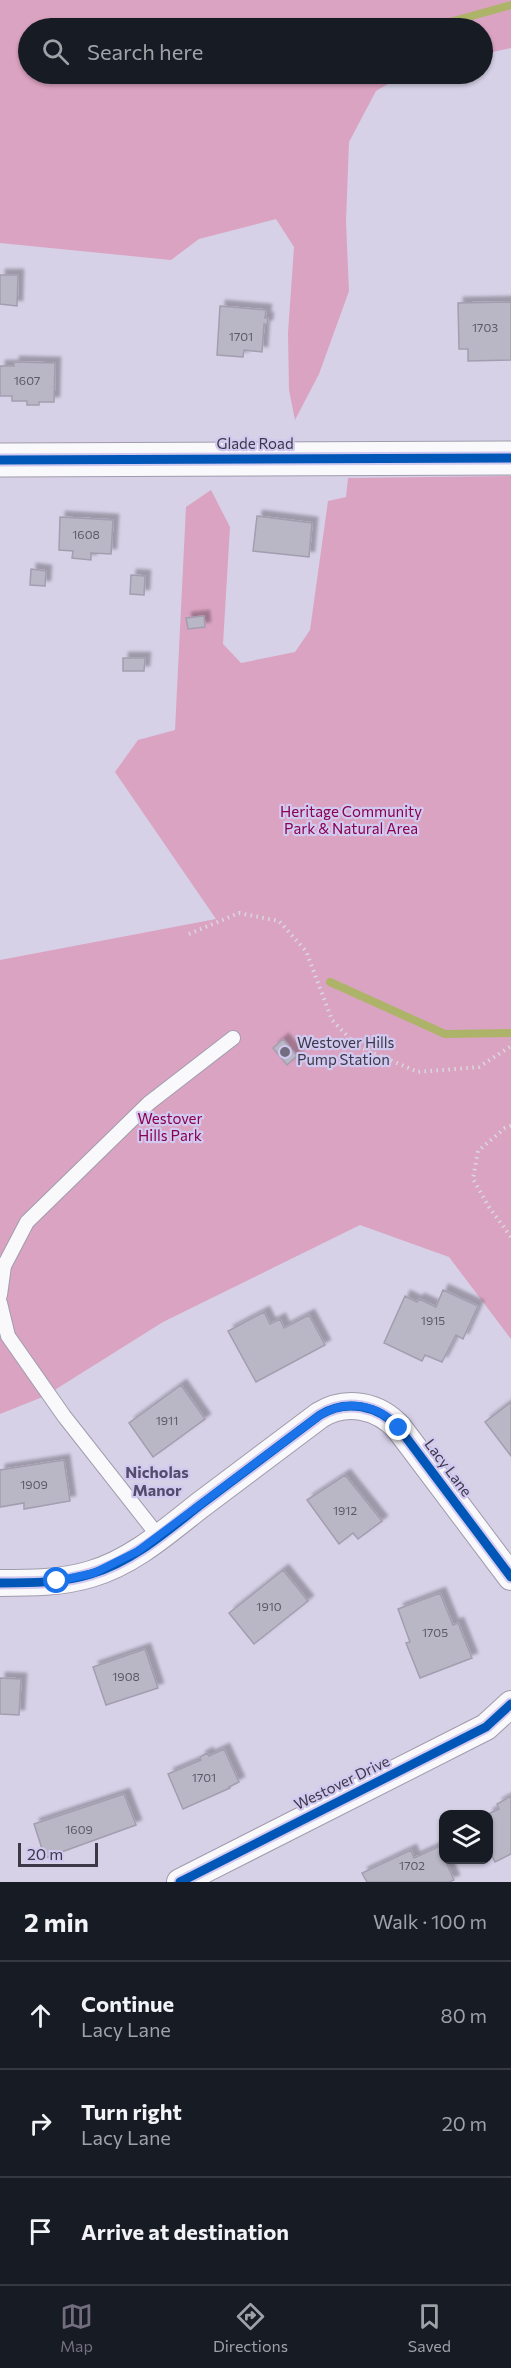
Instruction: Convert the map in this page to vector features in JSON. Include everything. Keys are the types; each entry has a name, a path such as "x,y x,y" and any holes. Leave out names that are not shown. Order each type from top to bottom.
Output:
{"street":[{"name":"Glade Road","path":"0,460 511,458"},
{"name":"Lacy Lane","path":"0,1583 57,1581 94,1573 138,1551 159,1537 320,1415 332,1408 359,1406 385,1414 399,1428 511,1578"},
{"name":"Westover Drive","path":"180,1882 486,1727 511,1704"}],"lane":[{"path":"0,1295 4,1266 27,1222 149,1103 233,1038"},
{"path":"0,1303 8,1336 64,1416 159,1537"}],"path":[{"path":"189,934 239,914 279,921 306,951 332,1020 357,1046 418,1072 479,1066 511,1046"},
{"path":"511,1126 504,1128 478,1151 473,1179 489,1207 511,1236"}],"green space":[{"path":"0,0 511,0 511,48 493,52 493,18 18,18 18,84 388,84 376,91 349,142 346,222 349,291 319,374 295,420 289,390 288,333 294,247 276,219 199,239 171,260 0,243"},
{"path":"511,476 511,1339 449,1257 360,1225 163,1322 45,1396 0,1414 0,960 216,919 115,772 138,740 175,730 186,507 211,490 230,527 223,644 241,663 295,652 310,630 328,501 346,497 348,478"}],"building":[{"path":"0,275 18,275 17,306 0,304"},
{"path":"511,302 511,360 468,361 468,349 459,349 458,303"},
{"path":"220,306 266,310 265,318 268,318 267,325 264,324 262,352 244,350 243,357 217,355"},
{"path":"14,362 55,363 54,402 27,405 27,401 12,401 12,396 0,396 0,366 14,366"},
{"path":"257,516 312,523 309,557 253,551"},
{"path":"60,517 113,520 111,554 91,553 91,560 72,558 73,551 59,550"},
{"path":"31,569 46,571 45,586 30,585"},
{"path":"131,575 145,576 144,595 130,594"},
{"path":"204,616 205,627 188,629 186,618"},
{"path":"123,658 145,658 144,671 123,671"},
{"name":"Westover Hills Pump Station","path":"283,1039 297,1056 287,1065 273,1048"},
{"path":"443,1290 478,1306 463,1339 456,1335 442,1362 425,1355 422,1361 384,1343 405,1296 417,1302 419,1299 436,1307"},
{"path":"264,1312 270,1324 280,1319 284,1328 309,1315 325,1345 256,1382 228,1331"},
{"path":"181,1385 205,1419 153,1457 129,1423"},
{"path":"511,1402 511,1456 485,1422"},
{"path":"64,1460 70,1501 24,1509 24,1503 0,1507 0,1470"},
{"path":"345,1475 382,1521 358,1539 353,1533 339,1544 307,1500"},
{"path":"283,1570 308,1601 254,1644 229,1613"},
{"path":"440,1593 453,1625 458,1623 472,1658 420,1678 406,1643 410,1642 398,1609"},
{"path":"145,1649 158,1688 106,1705 93,1667"},
{"path":"0,1678 21,1679 19,1715 0,1714"},
{"path":"224,1749 239,1782 183,1809 168,1774 201,1760 200,1757 207,1753 209,1756"},
{"path":"124,1794 136,1825 45,1858 34,1824"},
{"path":"511,1796 511,1854 495,1862 493,1858 493,1812 499,1809 497,1804"},
{"path":"439,1846 439,1864 447,1864 454,1880 449,1882 367,1882 362,1873 411,1850 414,1858"}],"waterway":[{"path":"464,18 511,5"},
{"path":"330,982 445,1034 511,1033"}],"cycle path":[{"path":"0,460 511,458"},
{"path":"0,1583 34,1583 69,1579 91,1574 121,1562 161,1536 320,1415 340,1407 351,1406 381,1414 399,1428 511,1577"},
{"path":"180,1882 486,1727 511,1704"}],"place":[{"name":"Westover Hills Pump Station","path":"285,1052"}],"district":[{"name":"Nicholas Manor","path":"157,1481"}],"route":[{"path":"57,1581 94,1573 138,1551 170,1530 332,1408 366,1407 385,1414 399,1428"}],"park label":[{"name":"Heritage Community Park & Natural Area","path":"351,820"},
{"name":"Westover Hills Park","path":"170,1128"}]}
